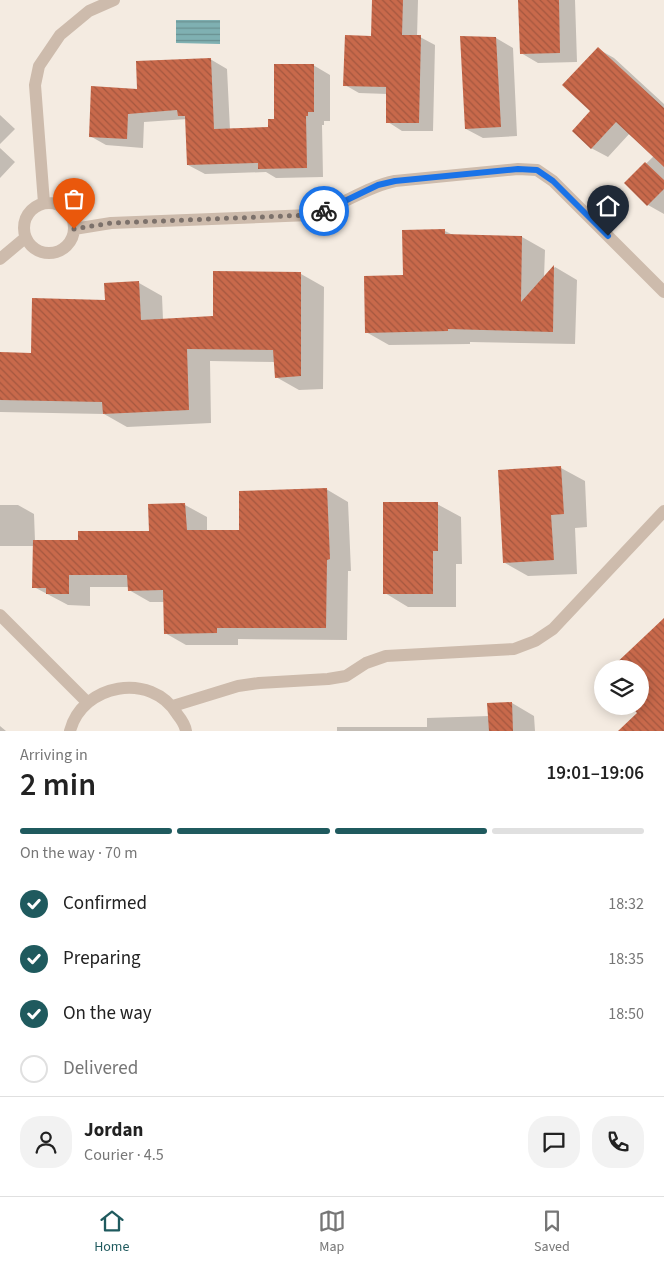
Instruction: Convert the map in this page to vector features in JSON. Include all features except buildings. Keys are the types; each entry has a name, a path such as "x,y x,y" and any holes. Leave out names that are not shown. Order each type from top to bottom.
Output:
{"street":[{"path":"44,203 35,85 39,66 60,35 90,11 114,0"},
{"path":"74,229 111,223 310,215 327,210 378,185 386,183 518,169 537,170 553,181 664,292"},
{"path":"44,203 55,204 66,209 72,218 74,229 71,240 64,249 54,253 42,253 32,248 25,238 23,227 26,216 33,208 44,203"},
{"path":"0,259 25,238"},
{"path":"173,706 238,686 346,676 366,663 386,656 514,649 534,641 553,629 664,511"},
{"path":"0,616 87,702"},
{"path":"70,731 72,722 87,702 107,690 131,687 154,692 173,706 186,731"}],"water":[{"path":"176,20 220,20 220,44 176,43"}],"way so far":[{"path":"74,229 111,223 310,215 324,211"}],"route":[{"path":"324,211 378,185 395,181 518,169 537,170 553,181 608,236"}]}
